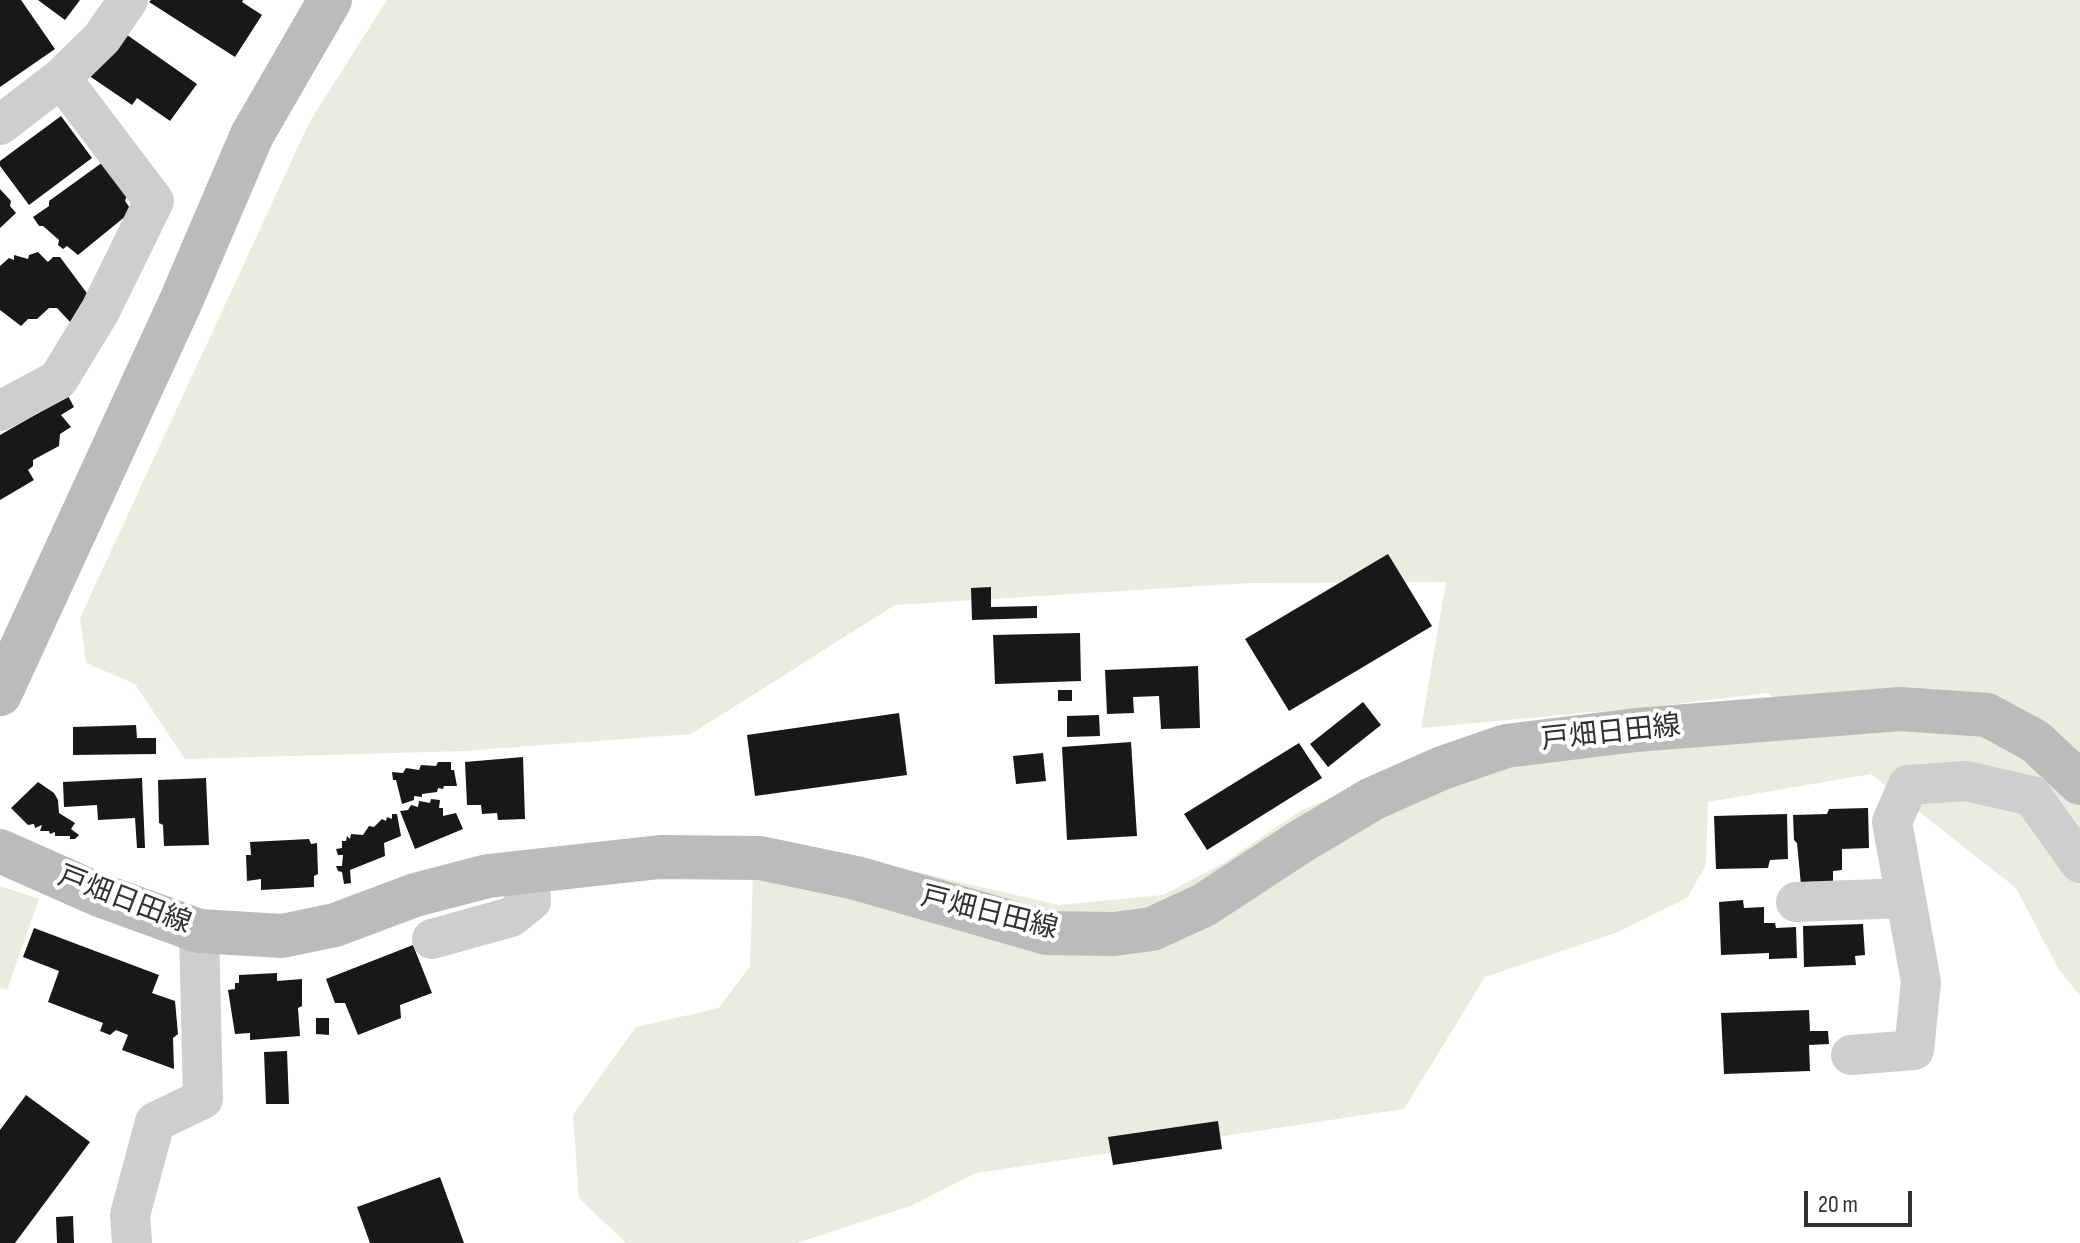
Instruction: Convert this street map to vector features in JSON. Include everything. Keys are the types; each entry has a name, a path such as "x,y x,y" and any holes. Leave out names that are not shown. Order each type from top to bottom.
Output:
{"main road":[{"path":"0,694 181,301 252,135 330,0"},
{"name":"戸畑日田線","path":"0,851 97,894 199,931 282,936 335,925 415,895 488,876 660,857 760,858 856,878 1047,933 1114,934 1152,929 1204,905 1372,799 1442,768 1506,746 1636,730 1900,709 1987,715 2035,741 2080,783"}],"street":[{"path":"0,125 61,78 102,38 128,0"},
{"path":"0,411 58,380 100,311 154,201 61,78"},
{"path":"1851,1055 1914,1050 1921,982 1892,822 1908,785 1966,781 2032,796 2080,863"},
{"path":"432,939 511,917 531,901 529,871"},
{"path":"1796,902 1906,898"},
{"path":"132,1243 130,1215 155,1122 203,1099 199,931"}],"shaded area":[{"path":"387,0 2080,0 2080,995 2059,970 2016,888 1871,774 1708,802 1706,865 1687,898 1618,932 1485,977 1404,1109 976,1173 913,1205 797,1243 626,1243 579,1198 573,1115 636,1027 719,1008 750,966 753,875 882,864 1059,905 1163,895 1222,864 1302,810 1464,742 1788,708 1768,693 1421,728 1446,582 1250,583 895,605 691,734 464,751 185,759 135,684 86,663 80,618 310,121"},
{"path":"0,886 39,899 7,990 0,988"}],"building":[{"path":"0,0 21,0 55,49 0,87"},
{"path":"38,0 80,0 65,20"},
{"path":"243,0 262,15 235,57 149,2"},
{"path":"120,30 197,84 170,121 137,98 132,105 88,75"},
{"path":"61,116 92,158 29,205 0,166 0,161"},
{"path":"103,162 127,195 125,201 132,211 78,255 67,246 63,249 58,245 59,240 39,226 33,217 49,206 49,201"},
{"path":"0,189 11,201 10,206 16,213 0,228"},
{"path":"38,252 48,262 53,257 60,257 89,296 71,323 57,308 49,308 37,319 28,319 21,326 0,310 0,266 9,258 14,260 14,255 28,259 29,255"},
{"path":"68,396 74,407 61,415 71,427 60,434 59,446 33,460 33,466 28,470 34,480 0,500 0,435"},
{"path":"1388,554 1432,626 1289,711 1245,639"},
{"path":"991,587 991,607 1037,606 1037,618 972,620 971,588"},
{"path":"1080,633 1081,681 995,684 993,635"},
{"path":"1198,666 1200,728 1161,729 1159,696 1133,697 1134,713 1107,714 1105,670"},
{"path":"1058,690 1072,690 1072,701 1058,701"},
{"path":"1363,702 1381,725 1328,767 1310,744"},
{"path":"899,713 907,775 755,796 747,735"},
{"path":"1099,715 1100,736 1067,737 1067,716"},
{"path":"136,725 137,738 156,738 156,754 73,755 73,727"},
{"path":"1131,742 1137,836 1067,840 1062,747"},
{"path":"1299,743 1322,778 1207,850 1184,814"},
{"path":"1043,753 1046,781 1016,784 1013,756"},
{"path":"523,757 525,819 498,820 497,813 482,814 481,805 467,805 465,762"},
{"path":"438,762 451,762 457,786 444,786 437,792 414,796 414,800 402,804 392,772 403,773 406,768 419,770 421,765 436,766"},
{"path":"142,778 145,848 137,848 135,818 98,820 97,805 64,807 63,782"},
{"path":"206,778 209,845 164,846 163,825 159,823 158,780"},
{"path":"38,782 54,793 59,813 75,823 71,829 79,835 75,839 40,831 42,825 35,828 34,824 28,825 11,808"},
{"path":"431,799 440,800 439,808 443,808 443,816 456,813 463,829 415,849 400,811 408,810 411,805 418,807 419,801 430,803"},
{"path":"1868,808 1869,848 1842,849 1842,870 1833,871 1833,884 1801,885 1793,815 1827,814 1829,809"},
{"path":"392,814 397,814 401,836 384,843 385,856 350,870 351,883 344,884 342,872 336,866 342,866 343,855 338,855 336,849 342,848 342,841 346,841 347,836 350,839 351,834 363,835 369,826 374,827 382,819 386,821 387,817 392,819"},
{"path":"1787,814 1788,859 1770,860 1768,868 1716,869 1714,816"},
{"path":"309,839 311,844 317,843 318,874 314,876 314,887 261,890 261,879 247,881 246,855 251,855 250,842"},
{"path":"1743,900 1744,908 1764,907 1764,923 1775,923 1776,928 1796,927 1797,958 1769,959 1769,953 1721,955 1719,902"},
{"path":"1863,924 1865,955 1855,956 1856,965 1804,967 1803,926"},
{"path":"34,928 159,975 152,993 175,1001 178,1034 173,1038 174,1069 122,1050 128,1035 116,1030 110,1035 100,1031 103,1023 48,1002 59,971 23,957"},
{"path":"413,945 432,993 400,1005 401,1018 358,1035 345,1003 335,1003 326,979"},
{"path":"277,973 277,981 302,979 302,1006 298,1008 300,1036 250,1040 250,1033 235,1034 228,990 235,989 239,975"},
{"path":"1809,1010 1810,1031 1828,1031 1829,1044 1809,1045 1810,1071 1724,1074 1721,1013"},
{"path":"316,1018 329,1018 329,1035 316,1034"},
{"path":"287,1051 289,1104 266,1104 264,1052"},
{"path":"26,1095 90,1142 15,1243 0,1243 0,1130"},
{"path":"1218,1121 1222,1149 1113,1165 1108,1137"},
{"path":"440,1177 464,1243 370,1243 357,1207"},
{"path":"73,1216 74,1243 57,1243 56,1217"}]}
